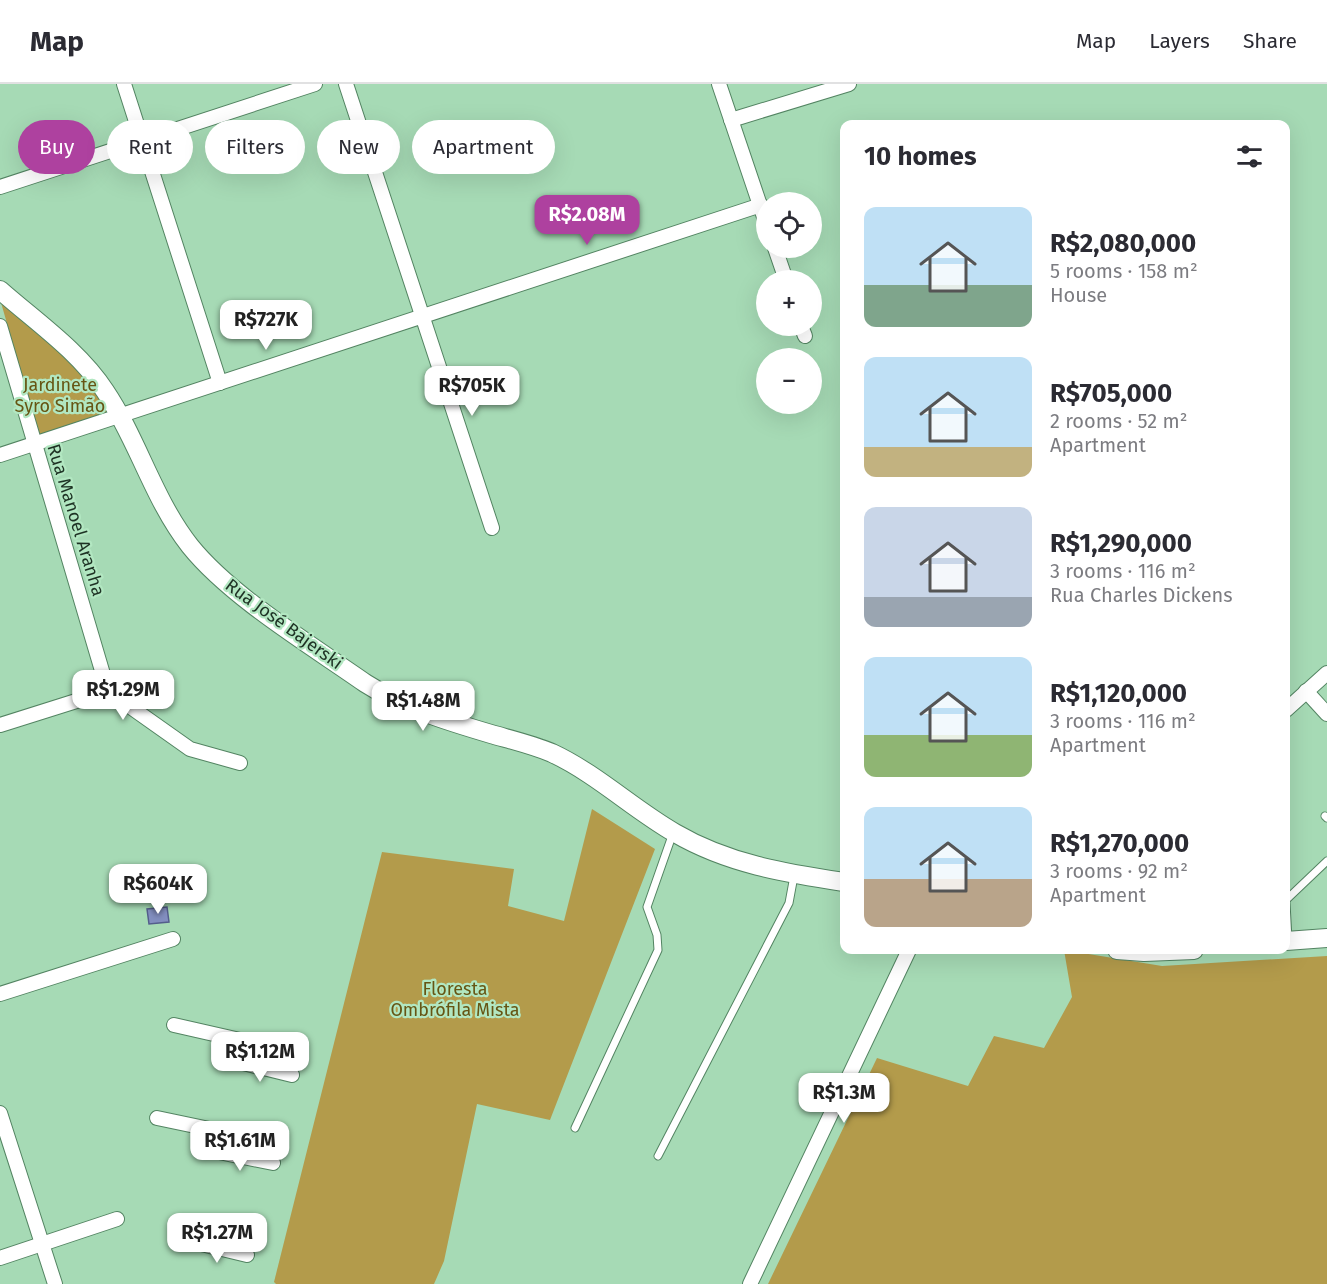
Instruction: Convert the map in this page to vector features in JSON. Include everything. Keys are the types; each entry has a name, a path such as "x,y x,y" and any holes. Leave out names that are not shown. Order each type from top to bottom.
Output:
{"main road":[{"name":"Rua José Bajerski","path":"0,290 81,362 106,392 151,483 178,529 205,562 241,594 384,695 428,715 550,752 584,770 674,833 701,848 746,864 795,875 840,881"},
{"path":"1290,935 1327,938"}],"street":[{"path":"124,84 135,120"},
{"path":"193,124 315,84"},
{"path":"346,84 492,528"},
{"path":"719,84 756,193"},
{"path":"731,120 849,84"},
{"path":"0,188 107,153"},
{"path":"153,174 220,383"},
{"path":"0,455 756,206"},
{"name":"Rua Manoel Aranha","path":"0,326 108,690"},
{"path":"1290,706 1327,673"},
{"path":"0,725 108,690 190,750 240,763"},
{"path":"1306,691 1327,714"},
{"path":"0,994 173,939"},
{"path":"750,1284 907,954"},
{"path":"174,1025 240,1040"},
{"path":"235,1061 292,1075"},
{"path":"0,1113 55,1284"},
{"path":"157,1118 219,1131"},
{"path":"214,1151 273,1163"},
{"path":"0,1258 117,1219"},
{"path":"193,1242 248,1255"}],"lane":[{"path":"574,1128 657,950 657,935 647,907 674,833"},
{"path":"1290,897 1327,861"},
{"path":"658,1156 789,903 795,875"}],"green space":[{"name":"Jardinete Syro Simão","path":"0,299 78,368 111,413 39,436"},
{"name":"Floresta Ombrófila Mista","path":"592,809 655,849 550,1120 477,1104 444,1261 434,1284 276,1284 274,1282 382,852 514,869 508,906 564,921"},
{"path":"1065,954 1088,954 1162,966 1327,956 1327,1284 768,1284 877,1058 968,1086 994,1036 1044,1048 1072,997"}],"building":[{"path":"167,907 169,922 149,924 147,909"}]}
